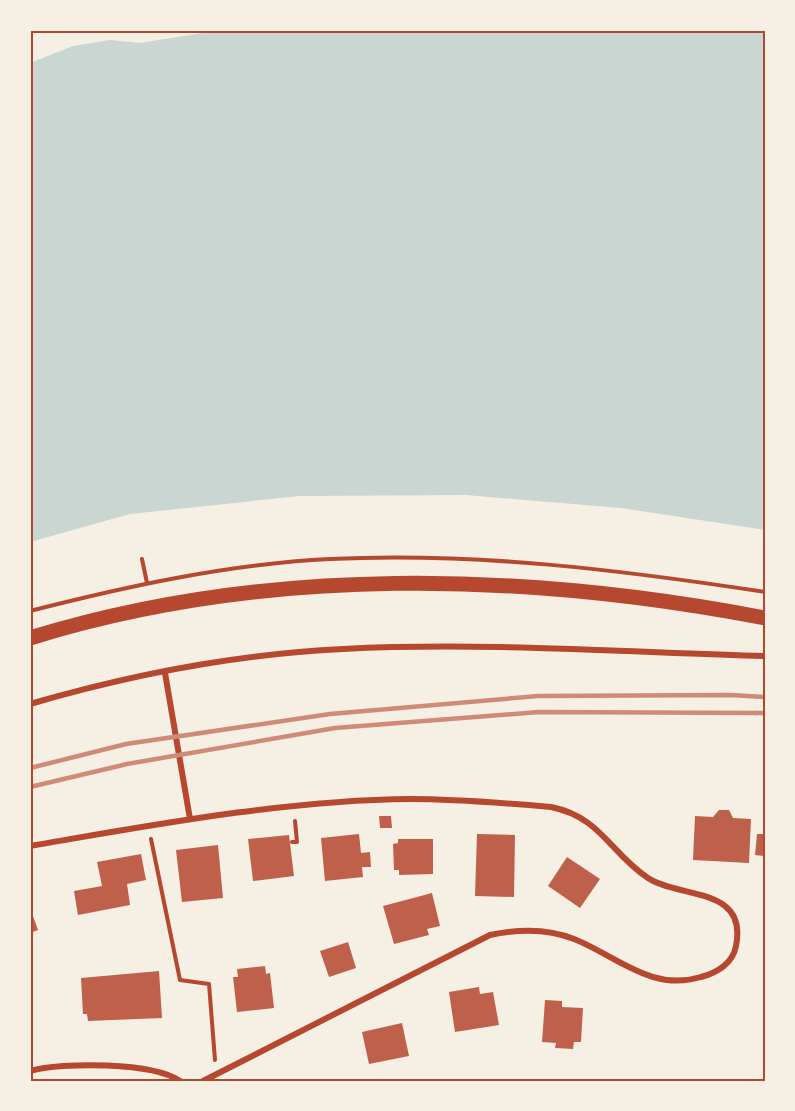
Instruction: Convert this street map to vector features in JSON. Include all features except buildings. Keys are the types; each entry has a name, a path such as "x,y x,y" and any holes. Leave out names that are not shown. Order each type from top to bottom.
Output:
{"main road":[{"path":"30,638 135,610 205,598 265,591 371,584 460,584 537,589 651,600 765,618"}],"street":[{"path":"30,704 165,673 246,658 379,648 765,656"},
{"path":"165,673 190,819"},
{"path":"30,846 190,819 345,802 410,799 514,804 565,810 587,820 637,869 652,880 722,902 734,918 738,935 735,951 727,964 700,978 682,980 658,979 639,973 577,940 558,934 520,930 490,935 202,1081"},
{"path":"30,1071 58,1065 88,1065 150,1071 180,1081"}],"path":[{"path":"142,559 147,583"},
{"path":"292,842 297,842 295,821"},
{"path":"151,838 180,980 209,984 214,1054"}],"shaded area":[{"path":"221,30 765,30 765,530 621,508 466,495 300,496 130,514 30,542 30,63 73,46 110,40 140,43"}],"railway":[{"path":"30,768 126,744 330,714 538,696 731,695 765,697"},
{"path":"30,787 127,764 335,728 539,712 765,713"}]}
